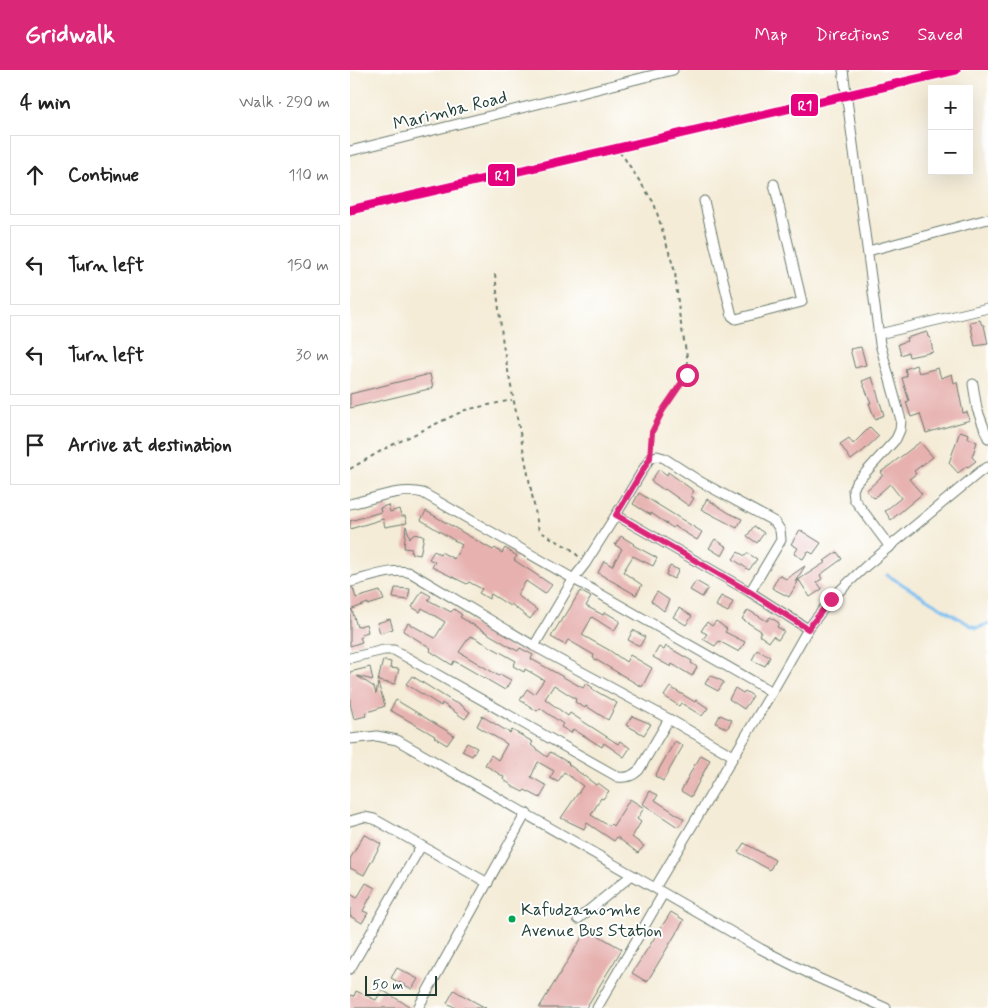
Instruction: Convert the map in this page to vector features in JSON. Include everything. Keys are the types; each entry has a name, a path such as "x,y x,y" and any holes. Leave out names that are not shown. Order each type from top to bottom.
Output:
{"street":[{"name":"Marimba Road","path":"350,151 674,70"},
{"path":"843,70 848,95 855,168 880,344 901,420 900,430 896,439 856,483 853,490 854,499 890,547"},
{"path":"704,202 732,316 736,318 802,302 774,184"},
{"path":"868,251 988,220"},
{"path":"879,334 988,308"},
{"path":"973,384 977,409 988,438"},
{"path":"534,646 574,578 586,564 650,458 657,456 664,458 701,482 775,522 780,530 781,540 750,592"},
{"path":"655,888 808,629 831,599 866,566 980,471 988,467"},
{"path":"350,504 413,490 423,493 772,692"},
{"path":"616,515 750,592 808,629"},
{"path":"350,582 396,571 404,570 411,572 534,646 734,756"},
{"path":"350,658 384,650 394,650 618,777 626,778 633,776 639,770 669,719"},
{"path":"350,738 376,736 397,740 663,894 778,958 886,1008"},
{"path":"418,1008 526,813"},
{"path":"350,821 370,818 488,883"},
{"path":"350,969 421,846"},
{"path":"578,919 632,875"},
{"path":"597,1008 663,894"}],"path":[{"path":"612,147 623,156 654,203 675,272 687,357 687,375 663,410 652,432 650,458"},
{"path":"495,274 503,346 539,531 571,549 586,564"},
{"path":"350,469 386,448 465,410 513,400"}],"building":[{"path":"980,320 982,325 984,325 988,344 975,346 970,322"},
{"path":"927,332 933,352 909,357 908,352 901,355 898,344 907,341 906,338"},
{"path":"861,347 866,365 855,368 850,349"},
{"path":"916,365 919,373 938,368 941,378 952,374 954,383 957,382 963,413 967,412 970,420 926,433 920,414 911,417 906,402 909,401 902,378 907,376 905,369"},
{"path":"430,374 433,388 350,408 350,394"},
{"path":"872,377 884,415 875,419 862,381"},
{"path":"870,427 879,436 851,460 840,444 849,438 853,444"},
{"path":"960,431 969,434 968,438 977,442 972,457 976,461 958,473 949,463"},
{"path":"920,442 933,457 914,471 916,474 909,479 922,494 891,520 885,511 901,498 890,484 874,498 866,491 883,475 881,472"},
{"path":"659,469 667,475 668,472 694,491 690,496 694,498 689,506 651,481"},
{"path":"639,493 702,532 697,540 633,504"},
{"path":"707,499 742,519 737,528 701,509"},
{"path":"388,505 390,512 399,509 401,516 405,516 407,523 385,527 383,519 350,529 350,521 381,512 380,508"},
{"path":"426,511 493,550 495,548 502,553 505,548 517,556 514,560 552,585 545,594 526,581 517,595 537,610 530,619 511,604 510,606 491,594 489,599 479,593 482,589 432,567 435,562 429,559 434,551 440,554 441,552 454,559 462,545 421,520"},
{"path":"406,526 410,538 413,534 424,536 420,555 411,553 412,549 404,548"},
{"path":"754,526 764,533 757,543 747,536"},
{"path":"800,530 821,543 813,554 808,551 803,559 794,554 798,548 791,544"},
{"path":"621,536 657,558 653,566 633,556 623,572 642,585 636,595 598,573 604,561 612,566 622,549 615,545"},
{"path":"715,539 727,547 722,556 709,548"},
{"path":"738,552 745,556 747,553 757,559 749,570 733,559"},
{"path":"837,552 842,559 820,575 822,579 817,582 822,589 810,597 799,580 789,597 772,588 779,575 786,579 805,566 795,582 826,562 824,561"},
{"path":"670,566 679,570 674,579 666,575"},
{"path":"696,581 708,588 702,597 690,590"},
{"path":"350,588 353,588 356,598 380,591 384,600 368,605 368,603 350,610"},
{"path":"395,588 410,589 408,600 393,598"},
{"path":"422,591 431,596 428,600 451,612 454,609 462,615 460,617 514,649 518,651 520,648 533,655 531,659 583,688 586,683 592,689 617,703 608,720 586,706 585,708 575,702 576,699 554,685 545,699 568,716 570,713 618,744 620,741 630,748 624,757 604,743 602,747 573,729 571,733 561,727 563,724 540,708 537,711 520,700 527,689 534,694 544,680 525,669 524,672 513,666 516,661 470,636 459,652 499,676 500,674 511,680 505,690 454,661 452,665 430,651 431,648 403,631 408,623 435,638 445,622 422,608 420,612 412,607"},
{"path":"580,591 591,597 586,606 603,615 605,612 620,621 614,631 592,617 582,635 626,662 630,655 652,668 642,687 593,658 594,655 568,640 565,645 551,637"},
{"path":"657,592 669,600 664,611 651,601"},
{"path":"721,596 733,602 728,612 716,606"},
{"path":"679,608 692,616 686,625 673,617"},
{"path":"350,610 352,610 357,627 366,624 368,632 361,634 362,642 350,646"},
{"path":"748,610 767,621 770,617 779,623 777,627 784,631 778,640 773,636 769,642 759,635 761,631 742,619"},
{"path":"390,619 393,629 380,633 377,623"},
{"path":"716,621 727,629 725,632 745,642 739,652 719,641 715,646 703,639 707,634 701,631 707,622 712,626"},
{"path":"633,630 645,637 640,646 628,640"},
{"path":"666,646 692,661 691,663 697,667 692,676 672,664 671,667 653,657 659,647 664,650"},
{"path":"757,650 770,657 765,666 752,660"},
{"path":"383,660 391,662 390,668 399,669 395,684 378,681"},
{"path":"370,667 373,680 357,676 374,687 376,694 378,683 385,706 365,713 366,716 354,719 350,703 350,672"},
{"path":"710,675 724,682 718,691 705,684"},
{"path":"412,676 455,703 457,702 470,712 465,719 442,703 441,706 406,684"},
{"path":"670,687 708,708 702,716 681,703 679,706 664,696"},
{"path":"735,688 753,696 744,709 729,699"},
{"path":"396,700 454,735 447,745 390,710"},
{"path":"720,715 732,720 727,729 716,723"},
{"path":"482,716 510,733 512,730 533,742 531,745 547,757 550,752 569,763 596,785 598,783 609,791 603,799 601,798 591,815 609,826 611,824 613,826 630,799 644,808 637,819 641,822 632,837 644,846 638,853 617,837 614,841 587,823 584,829 561,818 583,786 564,772 558,782 550,778 554,771 538,762 531,777 547,786 540,798 525,790 523,792 515,788 503,779 504,777 485,765 491,755 498,760 507,744 477,726"},
{"path":"632,716 651,724 644,735 626,725"},
{"path":"675,741 683,746 663,781 655,776"},
{"path":"467,743 477,748 472,756 462,751"},
{"path":"701,755 710,760 691,797 681,791"},
{"path":"650,791 658,795 655,800 684,819 678,827 643,804"},
{"path":"364,834 381,844 364,875 350,868 350,859"},
{"path":"744,843 775,860 770,870 738,852"},
{"path":"366,883 375,888 363,911 368,913 362,923 350,916 350,894 357,898"},
{"path":"671,912 684,920 647,982 632,973"},
{"path":"587,929 622,949 586,1008 539,1008"},
{"path":"397,968 418,979 412,989 391,978"},
{"path":"382,990 412,1008 350,1008 350,995 354,996 356,991 376,1000"},
{"path":"454,990 486,1008 456,1008 447,1003"}],"waterway":[{"path":"887,575 970,625 977,628 988,624"}],"transit line":[{"name":"R1","path":"350,210 956,70"}],"place":[{"name":"Kafudzamomhe Avenue Bus Station","path":"512,919"}],"route":[{"path":"687,375 663,410 652,432 650,458 616,515 750,592 808,629 831,599"}]}
